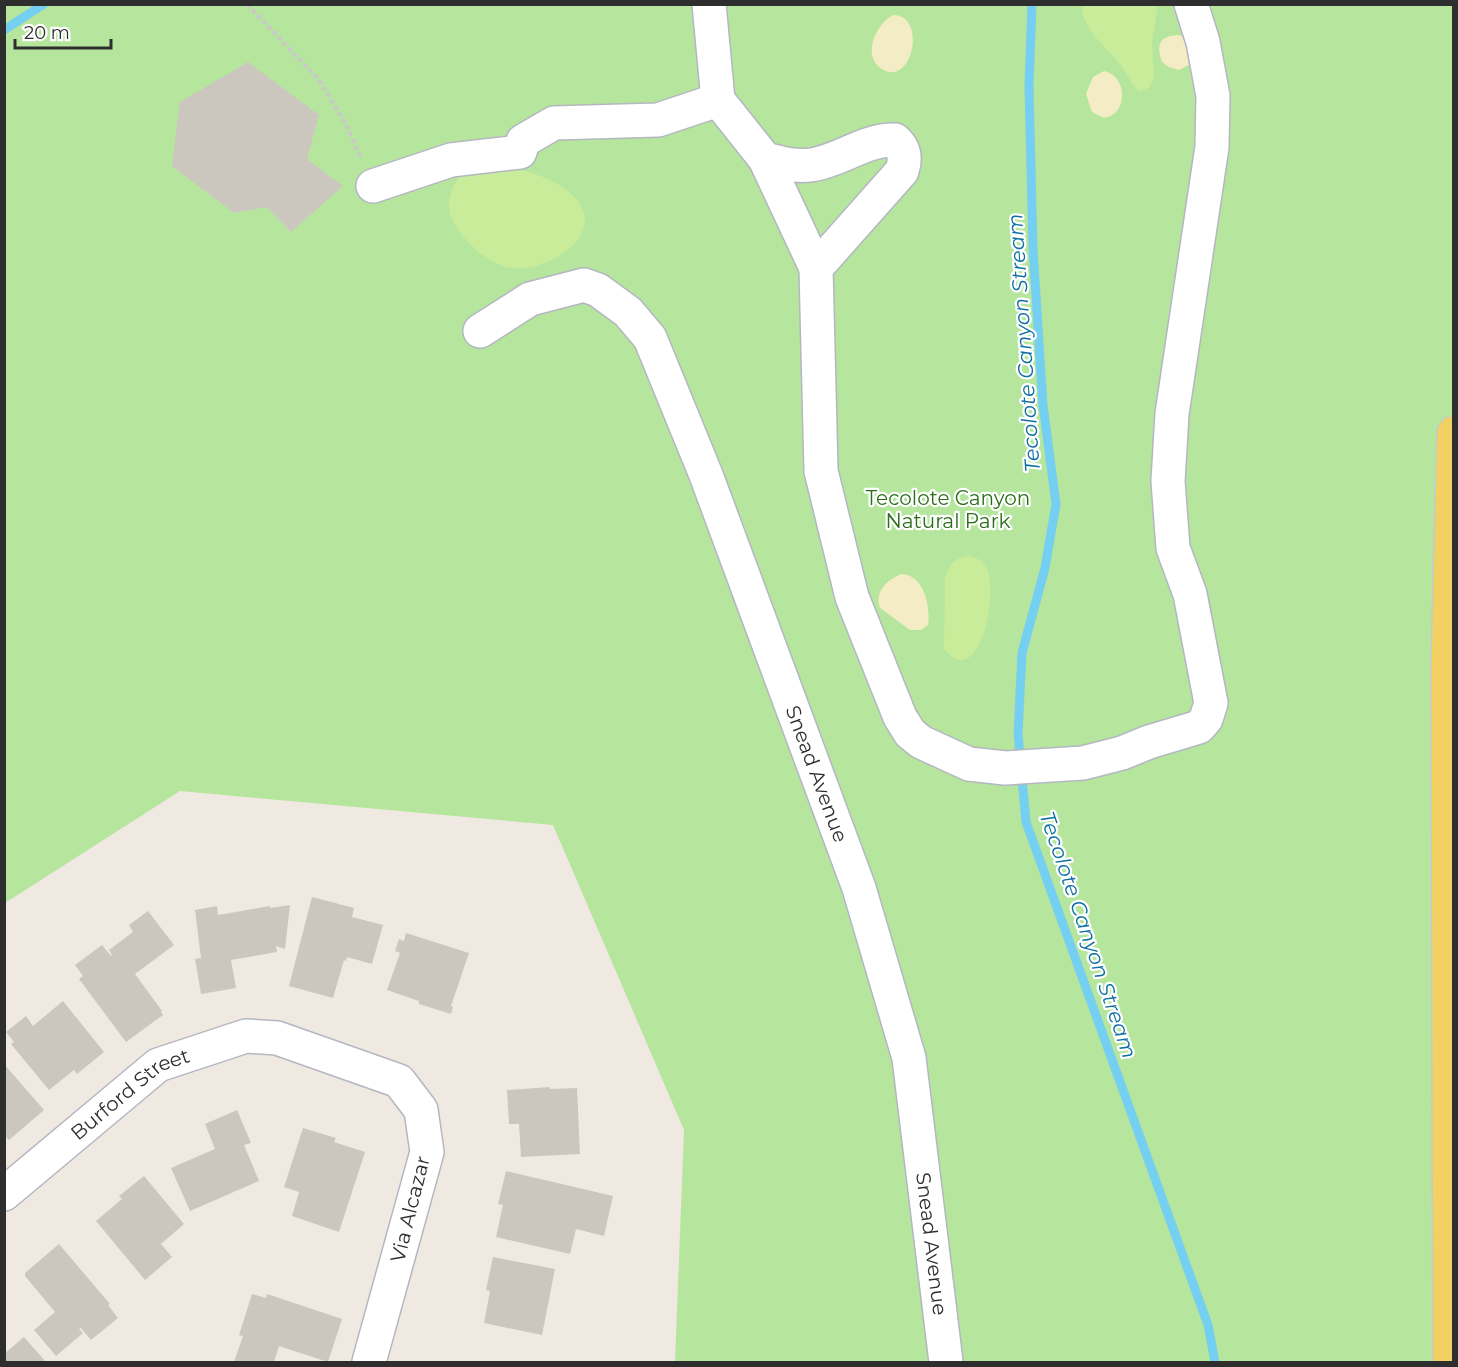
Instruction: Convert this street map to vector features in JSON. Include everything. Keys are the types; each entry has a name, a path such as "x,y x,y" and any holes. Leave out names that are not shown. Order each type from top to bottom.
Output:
{"main road":[{"path":"1450,1362 1448,670 1454,434"}],"street":[{"path":"709,4 718,100 765,159 816,268 821,471 852,597 900,717 910,733 921,742 969,764 1005,768 1083,763 1122,753 1199,727 1206,719 1211,703 1190,594 1173,548 1168,481 1172,414 1212,147 1213,96 1203,42 1191,4"},
{"path":"373,186 451,160 520,153 523,141 554,123 658,120 718,100"},
{"path":"765,159 797,166 813,165 876,142 895,140 901,147 905,162 902,171 816,268"},
{"name":"Snead Avenue","path":"480,331 530,299 584,285 598,291 628,312 650,338 706,475 859,888 909,1058 946,1362"},
{"name":"Burford Street","path":"4,1194 158,1065 246,1036 277,1038"},
{"name":"Via Alcazar","path":"277,1038 399,1081 422,1110 427,1152 369,1362"}],"path":[{"path":"247,4 319,80 346,124 373,186"}],"green space":[{"name":"Tecolote Canyon Natural Park","path":"5,5 1453,5 1453,1362 675,1362 684,1130 553,825 180,791 5,903"},
{"path":"1082,5 1158,5 1152,43 1154,77 1149,88 1140,91 1136,89 1120,64 1090,30"},
{"path":"501,165 537,175 562,186 582,207 585,222 580,236 569,249 537,266 519,268 503,266 483,255 461,234 450,214 449,201 453,187 461,174"},
{"path":"969,556 980,560 987,569 990,581 988,616 984,634 977,649 968,658 957,659 944,649 945,578 953,562"}],"sand":[{"path":"893,15 904,18 910,26 913,37 908,60 901,69 893,72 882,69 876,63 872,56 872,49 873,40 881,25"},
{"path":"1178,35 1185,37 1191,64 1179,70 1162,62 1159,51 1163,40"},
{"path":"1104,71 1112,74 1118,80 1122,95 1118,110 1104,118 1092,112 1086,94 1093,77"},
{"path":"902,574 916,580 927,601 928,625 921,630 910,630 880,608 879,597 883,587 891,579"}],"building":[{"path":"248,62 319,115 307,159 343,186 291,232 266,207 234,213 172,166 180,102"},
{"path":"312,897 354,908 352,917 383,925 372,964 347,957 346,961 344,960 333,998 289,986"},
{"path":"290,905 285,949 276,946 277,952 231,960 236,988 201,994 195,959 201,958 195,910 217,906 218,915"},
{"path":"148,911 174,945 135,974 163,1015 126,1042 79,979 83,976 75,965 102,945 111,956 109,950 133,932 129,925"},
{"path":"406,933 469,953 451,1006 453,1007 451,1014 419,1004 419,1001 387,990 400,953 395,951 399,939 404,941"},
{"path":"63,1001 104,1052 77,1074 74,1070 49,1090 11,1044 14,1042 6,1032 26,1016 33,1026"},
{"path":"4,1064 44,1110 9,1140 4,1135"},
{"path":"550,1087 550,1089 577,1088 580,1154 521,1157 519,1124 509,1124 507,1090"},
{"path":"237,1110 251,1143 244,1145 259,1181 190,1211 171,1168 215,1149 205,1124"},
{"path":"303,1128 336,1138 334,1142 365,1152 339,1232 292,1216 299,1192 284,1187"},
{"path":"506,1171 613,1196 604,1236 576,1229 570,1254 496,1237 503,1205 498,1204"},
{"path":"144,1176 184,1224 161,1244 172,1257 145,1280 96,1221 122,1199 119,1196"},
{"path":"59,1244 110,1304 108,1305 118,1318 91,1340 81,1328 79,1329 83,1333 56,1356 34,1330 55,1312 25,1276 25,1273"},
{"path":"493,1257 555,1269 542,1335 484,1323 490,1291 486,1290"},
{"path":"252,1294 266,1298 267,1294 342,1319 328,1362 279,1346 274,1362 234,1362 243,1336 239,1335"},
{"path":"24,1337 46,1362 4,1362 4,1354"}],"waterway":[{"path":"4,30 44,4"},
{"name":"Tecolote Canyon Stream","path":"1032,4 1029,86 1033,249 1043,405 1056,504 1045,568 1022,653 1018,734 1026,822 1208,1325 1215,1362"}]}
